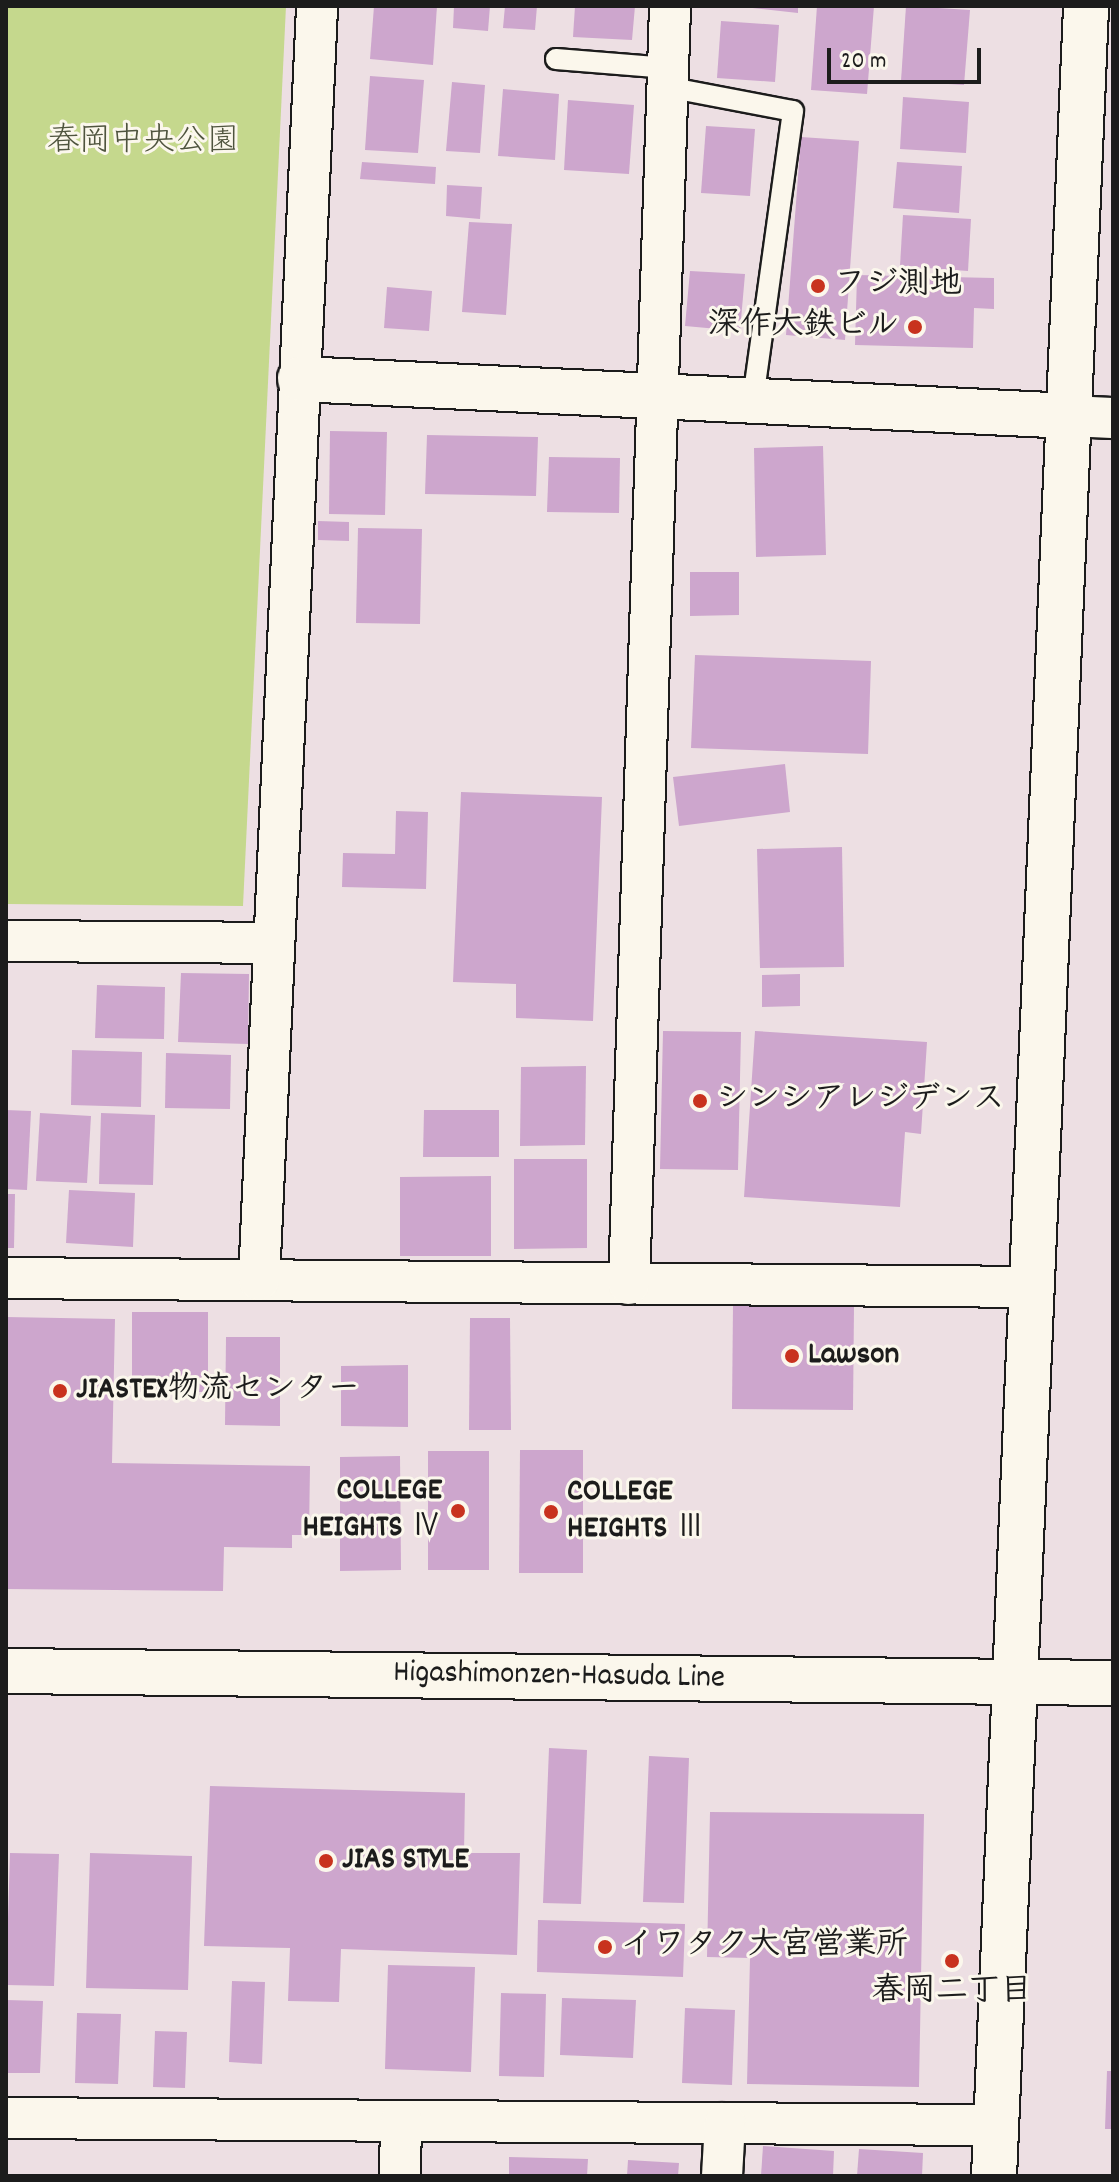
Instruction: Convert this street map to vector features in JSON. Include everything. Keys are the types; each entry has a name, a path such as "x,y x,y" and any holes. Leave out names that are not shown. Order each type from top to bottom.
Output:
{"street":[{"path":"259,1280 317,6"},
{"path":"629,1284 670,6"},
{"path":"994,2176 1028,1287 1086,6"},
{"path":"300,379 1113,418"},
{"path":"6,941 274,943"},
{"path":"6,1278 1028,1287"},
{"name":"Higashimonzen-Hasuda Line","path":"6,1671 1113,1683"},
{"path":"6,2118 996,2125"},
{"path":"400,2176 401,2121"},
{"path":"722,2176 725,2123"}],"lane":[{"path":"556,59 668,78 793,111 753,400"}],"green space":[{"name":"春岡中央公園","path":"6,6 286,6 243,906 6,904"}],"building":[{"path":"374,6 437,6 433,65 370,59"},
{"path":"454,6 490,6 488,31 453,28"},
{"path":"505,6 537,6 535,30 503,28"},
{"path":"575,6 635,6 632,40 573,37"},
{"path":"734,6 798,6 798,13"},
{"path":"817,6 874,6 867,94 811,90"},
{"path":"906,6 970,10 964,85 901,81"},
{"path":"721,21 779,25 775,82 717,78"},
{"path":"370,76 424,80 418,153 365,150"},
{"path":"452,82 485,85 480,153 446,151"},
{"path":"503,89 559,94 555,160 498,156"},
{"path":"903,97 969,102 966,153 900,149"},
{"path":"568,100 634,105 629,174 564,170"},
{"path":"706,126 755,129 750,196 701,193"},
{"path":"801,137 859,141 845,340 786,335"},
{"path":"362,162 436,167 435,184 360,179"},
{"path":"897,162 962,166 959,213 893,208"},
{"path":"447,185 482,187 480,219 446,216"},
{"path":"903,215 971,219 968,271 900,266"},
{"path":"469,222 512,224 506,315 462,312"},
{"path":"690,271 745,274 740,331 685,326"},
{"name":"深作大鉄ビル","path":"857,275 994,278 994,309 974,308 973,348 855,345"},
{"path":"387,287 432,291 429,331 384,328"},
{"path":"330,431 387,432 385,515 329,514"},
{"path":"427,435 538,437 536,496 425,494"},
{"path":"823,446 826,555 756,557 754,448"},
{"path":"549,457 620,458 619,513 547,512"},
{"path":"318,521 349,522 349,541 318,540"},
{"path":"358,528 422,529 420,624 356,623"},
{"path":"690,572 739,572 739,615 690,616"},
{"path":"695,655 871,661 868,754 691,748"},
{"path":"785,764 790,812 679,826 673,777"},
{"path":"461,792 602,797 593,1021 516,1018 516,984 453,982"},
{"path":"396,811 428,812 426,889 342,887 343,853 395,854"},
{"path":"842,847 844,967 760,968 757,849"},
{"path":"181,973 249,974 248,1044 178,1042"},
{"path":"800,974 800,1006 762,1007 762,975"},
{"path":"97,985 165,987 164,1039 95,1038"},
{"name":"シンシアレジデンス","path":"663,1031 741,1032 738,1170 660,1169"},
{"path":"755,1031 927,1042 921,1134 905,1132 900,1207 744,1197"},
{"path":"72,1050 142,1052 141,1107 71,1105"},
{"path":"166,1053 231,1055 230,1109 165,1108"},
{"path":"586,1066 585,1145 520,1146 521,1067"},
{"path":"6,1110 31,1111 27,1190 6,1189"},
{"path":"424,1110 499,1110 499,1157 423,1157"},
{"path":"40,1113 91,1116 87,1183 36,1181"},
{"path":"101,1113 155,1115 153,1185 99,1184"},
{"path":"514,1159 587,1159 587,1248 514,1249"},
{"path":"491,1176 491,1256 400,1256 400,1177"},
{"path":"69,1190 135,1193 133,1247 66,1243"},
{"path":"6,1194 15,1194 14,1248 6,1248"},
{"path":"733,1305 854,1306 853,1410 732,1409"},
{"path":"132,1312 208,1312 208,1392 132,1392"},
{"name":"JIASTEX物流センター","path":"6,1317 115,1319 112,1463 310,1466 309,1535 292,1535 292,1548 224,1547 223,1591 6,1589"},
{"path":"470,1318 510,1318 511,1430 469,1430"},
{"path":"226,1337 280,1337 280,1426 225,1425"},
{"path":"408,1365 408,1427 341,1426 341,1366"},
{"name":"COLLEGE HEIGHTS Ⅲ","path":"520,1450 583,1450 583,1573 519,1573"},
{"name":"COLLEGE HEIGHTS Ⅳ","path":"428,1451 489,1451 489,1570 428,1570"},
{"path":"400,1456 401,1570 340,1571 340,1457"},
{"path":"549,1748 587,1750 581,1904 543,1903"},
{"path":"649,1756 689,1758 684,1903 643,1902"},
{"path":"210,1786 465,1793 464,1853 520,1853 517,1955 341,1949 339,2002 288,2001 290,1948 204,1946"},
{"path":"710,1812 924,1814 919,2087 747,2084 750,1958 707,1957"},
{"path":"10,1853 59,1854 54,1986 6,1985"},
{"path":"90,1853 192,1856 188,1990 86,1988"},
{"path":"538,1920 685,1924 683,1977 537,1972"},
{"path":"388,1965 475,1967 471,2072 385,2069"},
{"path":"232,1981 265,1982 262,2064 229,2062"},
{"path":"501,1993 546,1994 544,2077 499,2076"},
{"path":"562,1998 636,2000 633,2058 560,2055"},
{"path":"6,2000 43,2001 40,2073 6,2073"},
{"path":"685,2008 735,2010 732,2085 682,2083"},
{"path":"77,2013 121,2014 118,2084 75,2083"},
{"path":"155,2031 187,2032 185,2088 153,2087"},
{"path":"1107,2071 1113,2071 1113,2129 1105,2129"},
{"path":"763,2146 834,2151 833,2176 761,2176"},
{"path":"859,2149 923,2153 922,2176 857,2176"},
{"path":"509,2157 588,2159 587,2176 509,2176"},
{"path":"628,2160 679,2163 678,2176 627,2176"}],"place":[{"name":"フジ測地","path":"818,286"},
{"name":"深作大鉄ビル","path":"915,327"},
{"name":"シンシアレジデンス","path":"700,1101"},
{"name":"Lawson","path":"792,1356"},
{"name":"JIASTEX物流センター","path":"60,1391"},
{"name":"COLLEGE HEIGHTS Ⅳ","path":"458,1511"},
{"name":"COLLEGE HEIGHTS Ⅲ","path":"551,1512"},
{"name":"JIAS STYLE","path":"326,1861"},
{"name":"イワタク大宮営業所","path":"605,1947"},
{"name":"春岡二丁目","path":"952,1961"}]}
